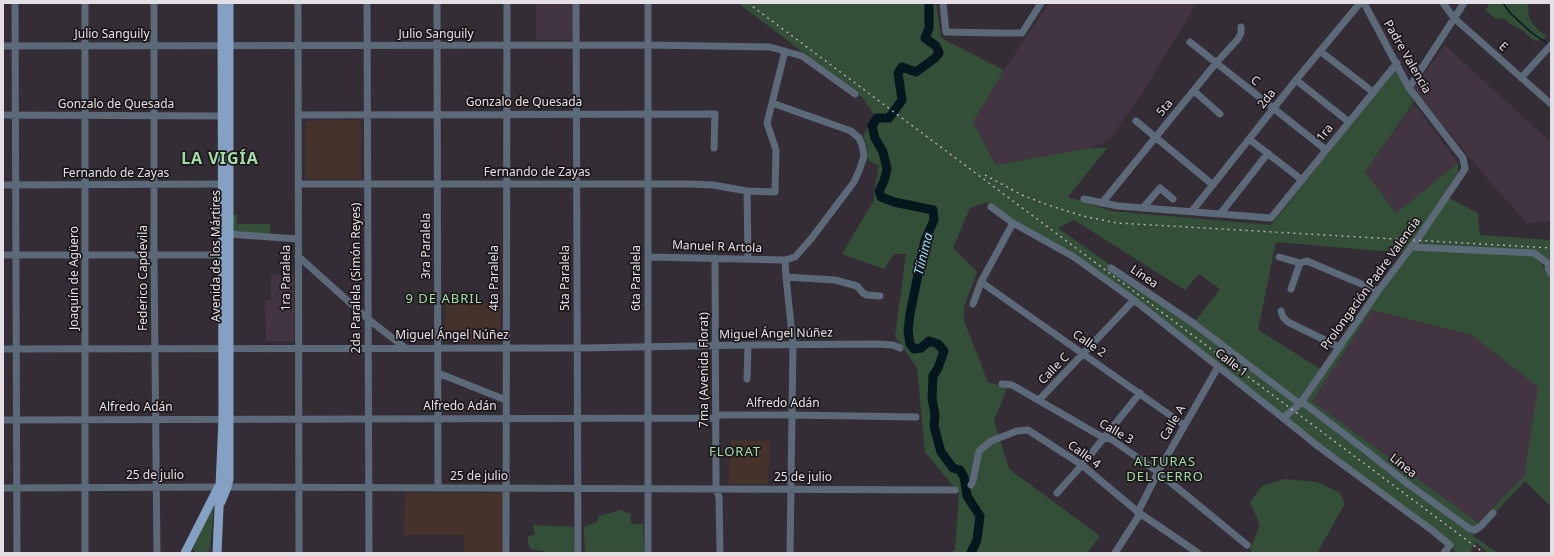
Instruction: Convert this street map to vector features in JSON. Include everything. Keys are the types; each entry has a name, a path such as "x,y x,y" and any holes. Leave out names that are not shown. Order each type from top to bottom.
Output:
{"main road":[{"name":"Avenida de los Mártires","path":"217,553 219,508 223,487 226,419 225,46 222,3"},
{"name":"Avenida de los Mártires","path":"225,46 229,3"},
{"name":"Avenida de los Mártires","path":"225,184 228,234 225,255"},
{"name":"Avenida de los Mártires","path":"185,553 223,487"}],"street":[{"path":"15,3 17,553"},
{"name":"Joaquín de Agüero","path":"85,3 85,553"},
{"name":"Federico Capdevila","path":"154,3 154,255 157,553"},
{"name":"1ra Paralela","path":"298,3 299,553"},
{"name":"2da Paralela (Simón Reyes)","path":"367,3 368,488 370,553"},
{"name":"3ra Paralela","path":"438,3 438,488"},
{"name":"4ta Paralela","path":"506,3 506,553"},
{"name":"5ta Paralela","path":"576,3 578,553"},
{"name":"6ta Paralela","path":"648,3 648,553"},
{"path":"943,3 946,32 996,33 1022,32 1041,3"},
{"name":"2da","path":"1192,211 1296,80 1360,3"},
{"name":"Padre Valencia","path":"1364,3 1409,88 1462,158"},
{"name":"E","path":"1443,3 1454,18 1551,104"},
{"path":"1409,88 1464,3"},
{"name":"5ta","path":"1102,203 1216,63 1241,35 1241,27"},
{"name":"C","path":"1190,42 1326,150"},
{"name":"Julio Sanguily","path":"3,46 648,45 770,47 802,56 855,94"},
{"path":"1521,78 1551,45"},
{"path":"785,51 772,103 851,131 859,138 864,156 854,182 811,239 795,257 785,260 793,344 790,553"},
{"path":"1320,51 1373,92"},
{"name":"1ra","path":"1221,213 1271,218 1397,63"},
{"path":"1402,73 1409,78 1417,76"},
{"path":"1296,80 1349,122"},
{"path":"1194,91 1220,114"},
{"name":"Fernando de Zayas","path":"298,184 437,183 712,185 747,191 775,192 776,150 767,123 772,103"},
{"name":"Gonzalo de Quesada","path":"298,115 715,114 714,148"},
{"name":"Gonzalo de Quesada","path":"3,115 225,116"},
{"path":"1136,121 1213,185"},
{"path":"1250,139 1302,180"},
{"path":"1084,200 1118,206 1221,213 1268,153"},
{"name":"Prolongación Padre Valencia","path":"1283,418 1300,402 1465,169 1462,158"},
{"name":"Fernando de Zayas","path":"3,186 225,184"},
{"path":"1143,208 1160,188 1173,199"},
{"path":"747,191 748,259"},
{"name":"Calle 1","path":"991,208 1013,223 1074,257 1134,300 1319,448 1433,531 1450,545 1444,553"},
{"path":"974,304 981,282 1013,223"},
{"path":"228,234 298,239"},
{"path":"1411,247 1534,253 1551,265 1548,268 1551,274"},
{"path":"3,255 225,255"},
{"path":"298,256 368,320 404,347"},
{"name":"Manuel R Artola","path":"648,257 785,260"},
{"path":"1279,257 1300,263 1307,261 1378,291"},
{"name":"7ma (Avenida Florat)","path":"716,258 716,489 719,497 720,553"},
{"path":"1291,289 1300,263"},
{"name":"Línea","path":"1111,268 1193,324 1470,529 1475,530 1493,514"},
{"path":"786,277 835,280 857,286 863,293 880,296"},
{"name":"Calle 2","path":"981,282 1084,353 1184,425"},
{"name":"Calle C","path":"1039,400 1134,300"},
{"path":"1281,311 1283,317 1288,322 1339,346"},
{"name":"Miguel Ángel Núñez","path":"3,349 368,347 577,348 793,344 886,344 900,348"},
{"path":"747,379 748,345"},
{"name":"Calle A","path":"1119,552 1138,518 1138,512 1158,472 1218,367"},
{"path":"438,373 506,400"},
{"name":"Calle 3","path":"1002,384 1012,385 1104,438 1111,439 1158,472 1247,545"},
{"path":"1057,493 1082,465 1140,393"},
{"name":"Alfredo Adán","path":"3,420 716,418 719,415 792,414 916,417"},
{"name":"Calle 4","path":"971,485 979,451 991,441 1016,431 1028,430 1082,465 1138,512 1198,553"},
{"name":"25 de julio","path":"3,488 299,487 955,490"}],"shaded area":[{"path":"536,3 573,3 573,40 536,40"},
{"path":"1049,3 1197,3 1143,92 1112,136 1103,143 1090,148 997,165 973,122 1004,70"},
{"path":"1445,45 1551,143 1551,221 1527,223 1492,184 1413,89"},
{"path":"1414,104 1458,163 1396,213 1365,172"},
{"path":"361,120 361,179 306,179 305,121"},
{"path":"294,274 294,341 266,341 265,300 271,300 271,275"},
{"path":"463,297 472,302 500,303 500,339 497,342 445,340 446,298"},
{"path":"1372,310 1472,335 1539,387 1524,477 1478,523 1312,401"},
{"path":"731,440 770,441 768,484 729,484"},
{"path":"405,493 503,493 503,553 464,553 464,535 404,535"}],"green space":[{"path":"738,3 936,3 941,38 1004,70 973,122 996,165 1090,148 1107,148 1068,197 1111,211 1271,225 1395,69 1414,102 1365,172 1396,213 1458,163 1458,172 1443,195 1478,213 1480,235 1551,240 1551,262 1540,263 1551,277 1551,507 1525,481 1473,536 1498,553 1489,553 1475,542 1470,553 1457,553 1450,545 1134,300 987,202 970,208 953,248 977,272 964,307 964,321 988,382 1007,388 994,421 1009,469 1100,536 1087,553 949,553 955,550 959,493 925,452 917,368 895,336 906,254 894,254 884,269 842,254 874,200 874,190 879,166 868,160 867,145 863,136 874,115 863,98","holes":["1074,220 1185,290 1199,274 1220,289 1193,324 1058,228","1276,242 1404,253 1322,370 1258,330","1372,310 1472,335 1538,387 1524,476 1478,523 1312,401"]},
{"path":"1490,3 1528,4 1529,19 1538,30 1546,36 1545,39 1534,41 1521,29 1510,24 1504,18 1496,19 1485,10"},
{"path":"233,215 237,215 237,224 270,224 270,234 233,232"},
{"path":"1285,479 1317,482 1340,493 1345,504 1317,553 1253,553 1250,550 1260,525 1250,502 1262,486"},
{"path":"214,503 210,550 206,552 195,552 193,549 194,546"},
{"path":"620,510 631,514 631,524 643,524 644,553 585,553 584,527 597,522 599,516"},
{"path":"533,525 574,527 575,553 555,553 531,549 528,543 528,537 535,534"}],"waterway":[{"name":"Tíinima","path":"929,3 929,28 925,38 936,46 939,53 935,58 916,72 902,67 898,73 902,100 889,118 877,118 872,126 875,138 883,152 887,169 884,181 879,191 881,197 894,202 933,210 934,220 925,240 908,331 910,344 914,349 921,348 929,341 938,344 944,351 938,368 933,376 932,398 935,415 934,426 941,452 953,468 960,470 964,477 967,496 980,516 977,540 971,553"},
{"path":"1503,3 1511,14 1532,33 1547,43"}],"railway":[{"path":"748,3 1484,553"},
{"path":"985,175 1022,195 1048,205 1083,216 1117,223 1551,248"}],"district":[{"name":"LA VIGÍA","path":"220,159"},
{"name":"9 DE ABRIL","path":"444,299"},
{"name":"FLORAT","path":"735,452"},
{"name":"ALTURAS DEL CERRO","path":"1165,470"}]}
